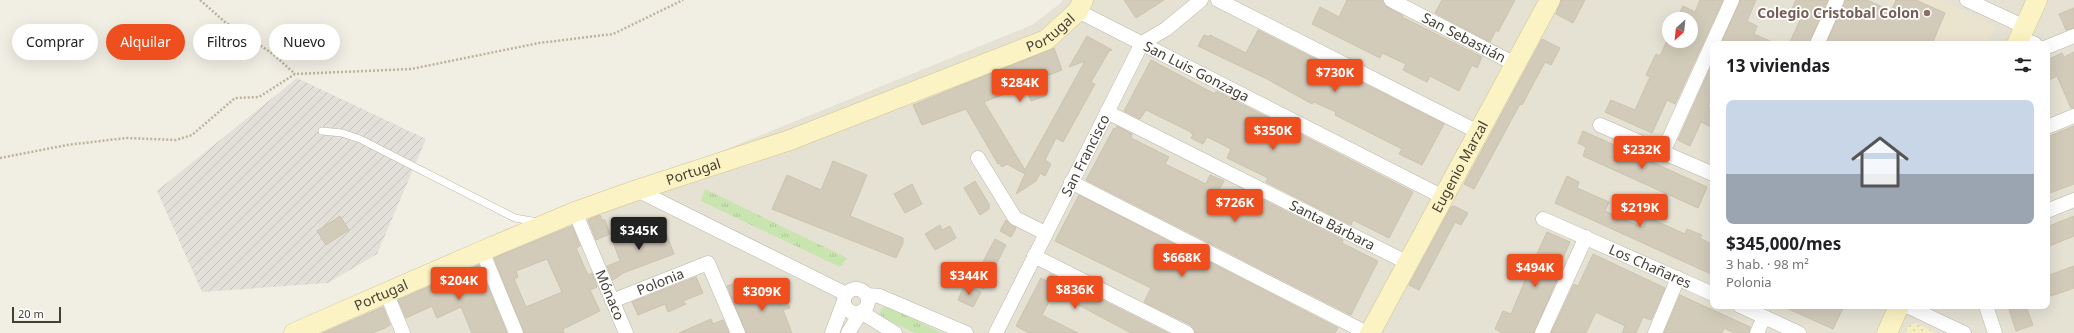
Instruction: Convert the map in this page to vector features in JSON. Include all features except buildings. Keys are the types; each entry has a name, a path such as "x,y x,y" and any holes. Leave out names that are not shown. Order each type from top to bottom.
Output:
{"main road":[{"name":"Eugenio Marzal","path":"1368,333 1408,263 1550,0"},
{"path":"2024,38 2037,0"},
{"name":"Portugal","path":"294,333 482,250 574,212 790,140 1046,40 1080,6"},
{"path":"1887,333 1899,309"}],"street":[{"path":"1142,43 1166,29 1201,0"},
{"path":"1218,0 1478,132"},
{"name":"San Sebastián","path":"1391,0 1515,64"},
{"path":"1713,41 1732,0"},
{"path":"1818,41 1837,0"},
{"path":"1967,0 2024,38"},
{"name":"San Luis Gonzaga","path":"1080,6 1142,43 1443,197"},
{"path":"2050,46 2074,36"},
{"name":"San Francisco","path":"996,333 1045,233 1142,43"},
{"path":"1663,152 1710,48"},
{"name":"Santa Bárbara","path":"1107,112 1408,263"},
{"path":"2050,126 2074,116"},
{"path":"1600,125 1710,173"},
{"path":"978,158 1015,218 1045,233"},
{"path":"1071,182 1368,333"},
{"path":"637,190 845,298 850,312 861,312 896,333"},
{"path":"2050,210 2074,200"},
{"name":"Mónaco","path":"574,212 626,333"},
{"name":"Los Chañares","path":"1543,219 1710,293"},
{"path":"1542,333 1586,237"},
{"path":"482,250 516,333"},
{"path":"1034,256 1187,333"},
{"name":"Polonia","path":"612,302 708,263 738,333"},
{"path":"1655,333 1678,278"},
{"path":"832,333 845,298 857,289 867,295 880,296 966,333"},
{"path":"386,292 403,333"},
{"path":"848,333 861,312 867,307 867,295"},
{"path":"1747,309 1799,333"},
{"path":"1913,309 1964,333"},
{"path":"1987,309 1995,333"},
{"path":"1757,333 1764,317"}],"lane":[{"path":"322,131 342,133 360,139 515,218 547,224"}],"path":[{"path":"200,0 225,22 273,54 295,74"},
{"path":"0,158 68,145 126,138 176,140 192,135 234,98 260,97 295,74 410,69 540,43 613,34 683,0"}],"shaded area":[{"path":"1063,0 2074,0 2074,333 294,333 637,190 722,151 1032,25"},
{"name":"Colegio Cristobal Colon","path":"1890,0 1941,0 1996,26 1989,41 1872,41"},
{"path":"297,78 426,139 377,254 328,283 202,292 157,191"}],"green space":[{"path":"705,189 847,258 840,267 701,201"},
{"path":"887,306 942,333 915,333 882,317 880,312 882,308"}],"sand":[{"path":"1916,323 1936,333 1905,333 1909,325"}],"place":[{"name":"Colegio Cristobal Colon","path":"1927,13"}]}
